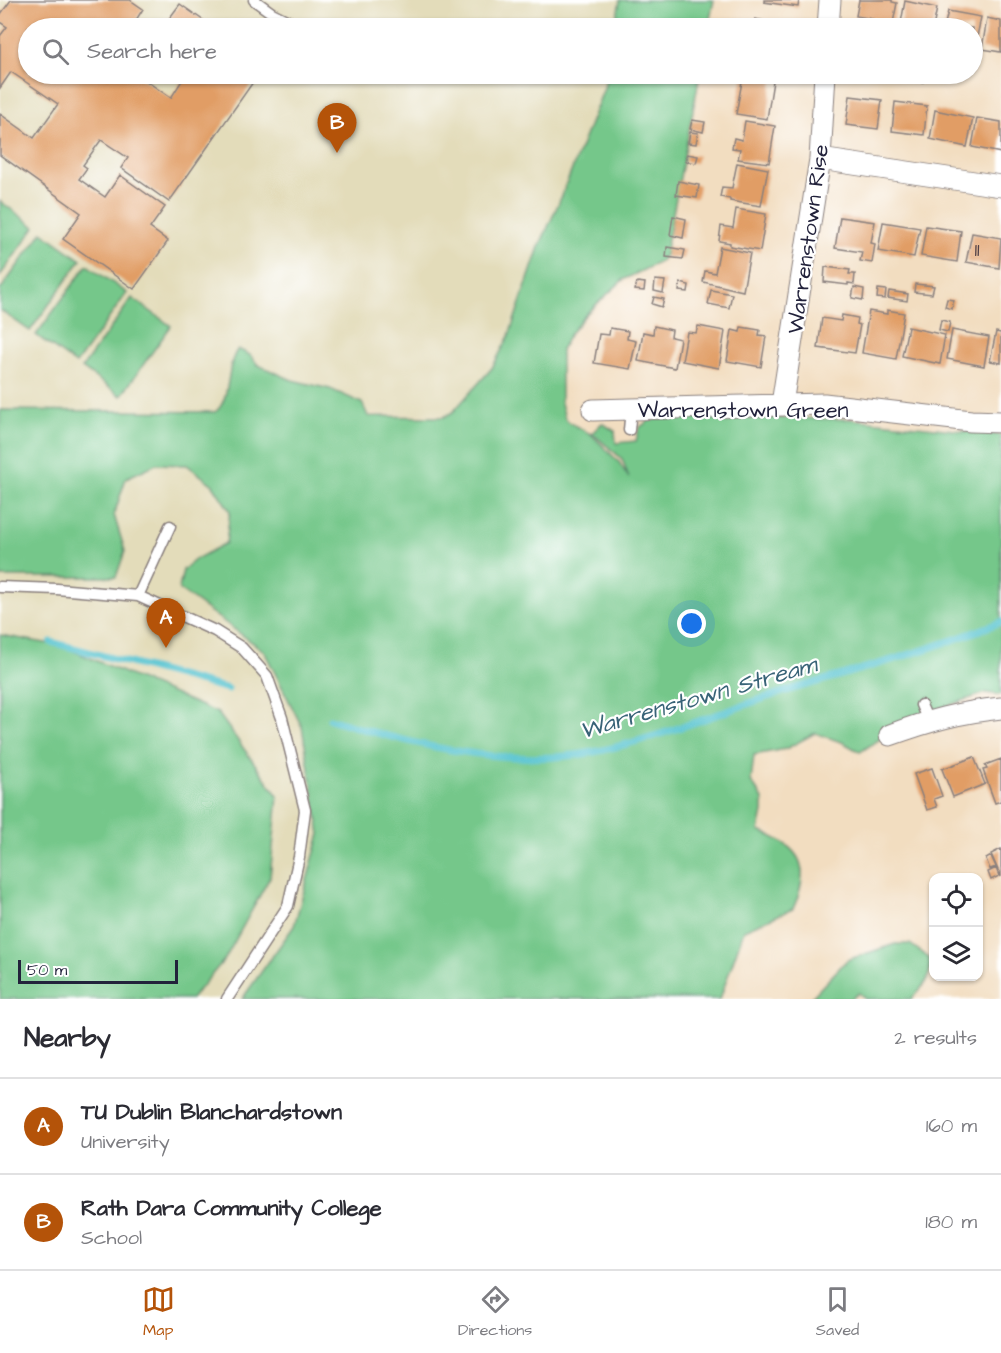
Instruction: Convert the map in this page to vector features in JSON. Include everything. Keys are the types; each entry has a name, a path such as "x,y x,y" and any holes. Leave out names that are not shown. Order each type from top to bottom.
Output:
{"street":[{"path":"829,18 830,0"},
{"name":"Warrenstown Rise","path":"782,404 820,159 824,84"},
{"path":"820,159 1001,186"},
{"name":"Warrenstown Green","path":"593,410 630,420 782,404 824,404 1001,422"},
{"path":"890,735 925,713 1001,708"}],"lane":[{"path":"254,0 282,18"},
{"path":"138,596 170,526"},
{"path":"0,587 138,596 215,631 243,648 267,675 282,718 306,810 288,906 227,999"}],"shaded area":[{"path":"0,0 704,0 700,18 18,18 18,84 687,84 659,232 458,415 259,413 495,999 0,999"}],"green space":[{"path":"620,0 714,0 710,18 617,18"},
{"path":"605,84 698,84 665,255 660,262 623,280 586,314 569,335 561,350 561,403 565,418 591,434 619,462 629,478 622,459 592,433 602,423 615,431 616,443 636,441 639,428 651,419 713,417 851,419 1001,435 1001,695 986,693 914,717 860,752 844,743 815,733 786,749 754,755 751,781 763,799 759,831 774,837 794,852 802,870 802,881 793,909 744,930 720,999 242,999 294,926 320,834 302,727 264,651 179,589 183,570 196,559 226,543 230,511 213,485 187,465 156,464 126,478 114,515 125,551 116,577 0,577 0,410 215,412 224,399 231,364 238,349 250,355 258,365 292,380 330,389 362,403 368,416 444,417 453,412 492,368 509,336 539,247"},
{"path":"0,201 35,227 0,276"},
{"path":"42,232 81,260 30,331 0,310 0,290"},
{"path":"87,265 127,293 76,364 36,335"},
{"path":"132,298 171,326 121,396 82,368"},
{"path":"0,635 62,646 218,713 278,796 270,877 225,959 191,999 0,999"},
{"path":"895,944 910,944 929,958 929,974 923,986 911,999 865,999 859,993 851,999 810,999 847,960"}],"building":[{"path":"11,0 130,0 143,9 137,18 18,18 18,77 11,72 0,88 0,36 7,27 0,22 0,15"},
{"path":"764,0 799,0 798,7 764,2"},
{"path":"859,0 892,0 897,3 894,18 856,16"},
{"path":"905,1 937,8 935,18 902,18"},
{"path":"180,4 200,18 170,18"},
{"path":"948,11 981,17 981,18 946,18"},
{"path":"987,18 1001,21 1001,52 983,49"},
{"path":"29,84 151,84 171,98 180,84 252,84 169,202 121,168 128,158 101,140 83,165 87,168 79,179 105,197 120,175 165,207 150,228 168,241 134,289 63,239 81,213 0,155 0,114 34,138 58,104"},
{"path":"742,84 773,84 767,119 736,114"},
{"path":"850,96 882,100 878,129 846,125"},
{"path":"895,102 927,106 924,135 892,131"},
{"path":"935,110 973,118 967,147 930,139"},
{"path":"977,118 1001,122 1001,153 972,147"},
{"path":"692,120 705,122 703,132 690,129"},
{"path":"745,121 775,126 769,163 738,159 740,149 732,148 734,138 742,140"},
{"path":"690,132 698,133 696,144 688,143"},
{"path":"687,154 698,156 696,163 685,161"},
{"path":"737,163 768,169 761,206 720,197 722,187 732,188"},
{"path":"678,181 699,185 697,198 676,195"},
{"path":"736,209 766,214 760,251 730,246 730,243 719,241 721,226 733,228"},
{"path":"673,216 686,219 683,238 670,235"},
{"path":"840,217 875,222 871,243 875,244 872,263 860,261 862,252 835,248"},
{"path":"883,222 920,228 914,257 878,251"},
{"path":"926,226 961,231 957,262 921,256"},
{"path":"972,233 1001,238 999,268 966,262"},
{"path":"667,247 685,250 683,259 666,257"},
{"path":"720,247 750,253 743,291 703,282 705,271 715,273"},
{"path":"825,267 850,270 849,274 855,274 854,284 824,282"},
{"path":"655,280 665,281 663,293 654,291"},
{"path":"637,282 645,283 644,291 635,290"},
{"path":"680,283 689,285 688,292 679,291"},
{"path":"915,284 934,286 932,294 914,292"},
{"path":"854,287 864,289 863,300 852,298"},
{"path":"878,289 886,290 885,299 877,298"},
{"path":"711,290 732,294 729,308 708,304"},
{"path":"889,291 908,294 907,301 888,298"},
{"path":"654,297 664,299 662,307 652,304"},
{"path":"947,299 954,300 952,309 945,307"},
{"path":"887,310 904,313 896,359 862,353 869,311 887,314"},
{"path":"842,315 858,318 857,324 860,325 855,353 818,348 822,318 841,321"},
{"path":"941,320 950,322 948,332 939,330"},
{"path":"654,326 672,330 671,337 680,339 675,368 638,361 643,332 653,334"},
{"path":"698,326 725,331 719,368 682,361 687,332 696,333"},
{"path":"741,327 760,330 759,335 766,336 761,367 727,361 732,330 740,332"},
{"path":"908,327 945,335 940,364 902,356"},
{"path":"610,328 628,331 627,339 636,341 630,369 594,363 599,334 609,335"},
{"path":"952,330 989,337 984,366 947,359"},
{"path":"996,332 1001,333 1001,363 990,361"},
{"path":"974,757 985,784 953,797 942,769"},
{"path":"1001,759 1001,801 995,803 983,770 987,769 985,765"},
{"path":"932,768 942,796 934,799 937,807 927,810 914,774"},
{"path":"1001,849 1001,877 991,854"},
{"path":"991,856 996,867 990,869 986,859"},
{"path":"996,868 999,876 991,880 988,872"}],"waterway":[{"name":"Warrenstown Stream","path":"330,719 393,738 460,752 528,758 562,757 619,746 669,731 768,697 924,650 1001,622"},
{"name":"Warrenstown Stream","path":"51,642 228,689"}],"place":[{"name":"Rath Dara Community College","path":"337,153"},
{"name":"TU Dublin Blanchardstown","path":"166,648"}]}
